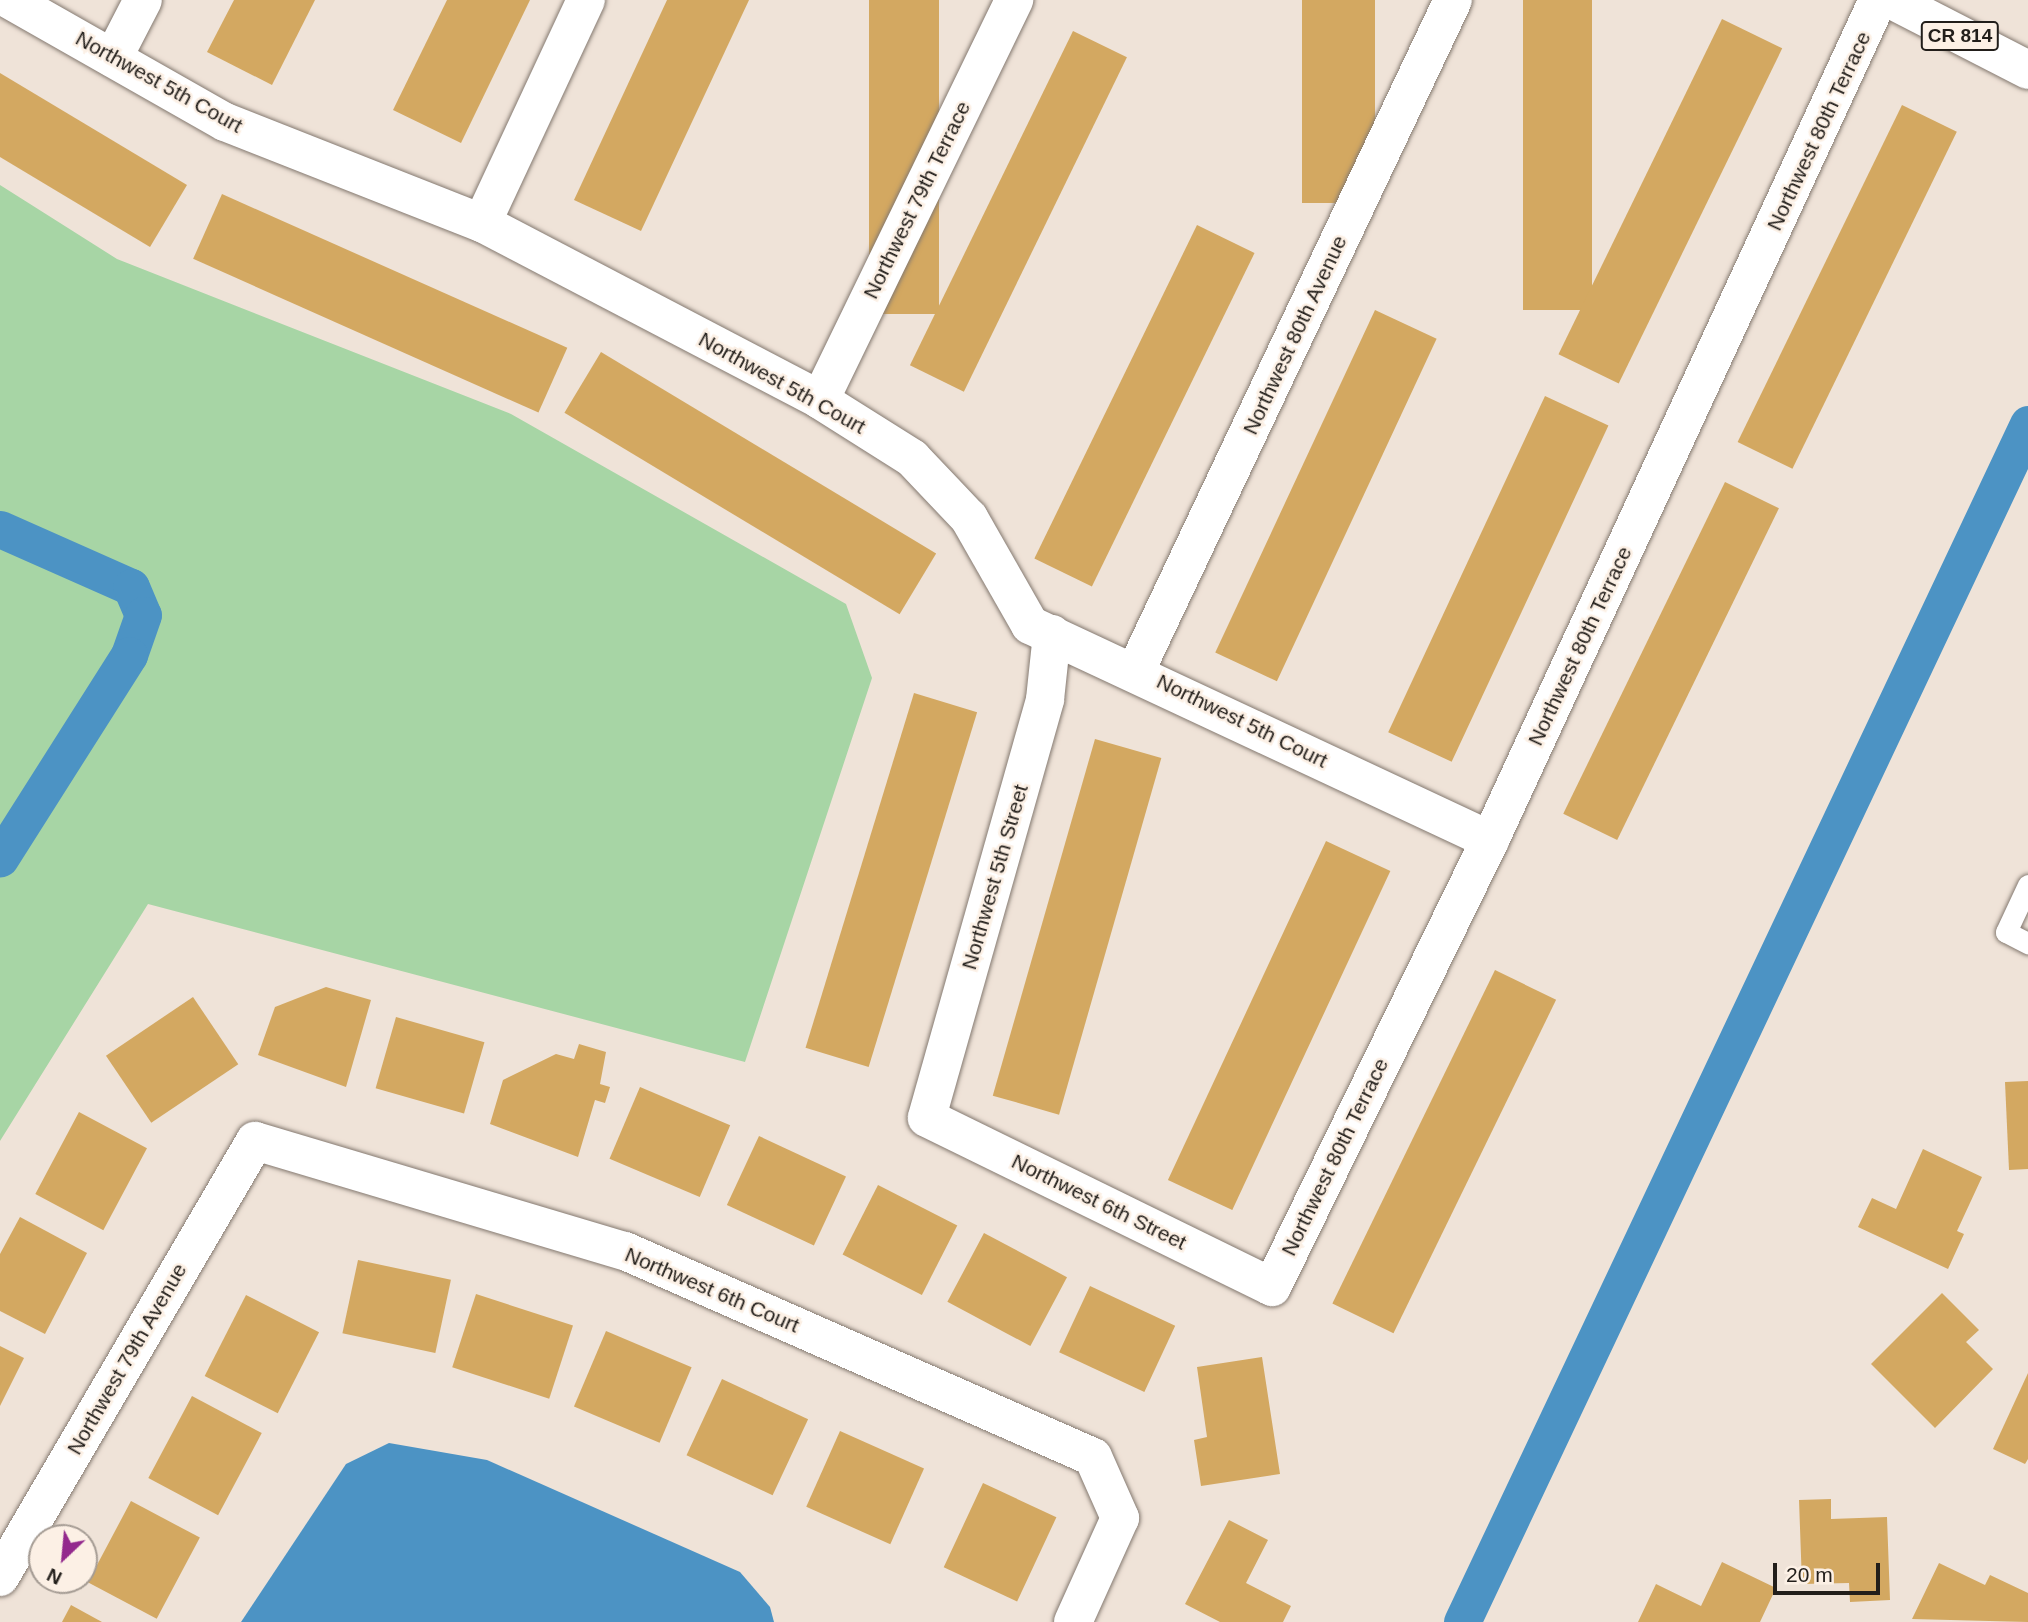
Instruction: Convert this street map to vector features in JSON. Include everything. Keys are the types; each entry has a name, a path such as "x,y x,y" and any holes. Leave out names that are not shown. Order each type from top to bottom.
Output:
{"street":[{"name":"Northwest 5th Court","path":"10,0 225,122 482,223 820,400 912,458 969,518 1030,625 1136,670 1490,839"},
{"path":"113,58 143,0"},
{"path":"482,223 586,0"},
{"name":"Northwest 79th Terrace","path":"820,400 1014,0"},
{"name":"Northwest 80th Avenue","path":"1136,670 1454,0"},
{"name":"Northwest 80th Terrace","path":"1272,1287 1490,839 1878,0"},
{"name":"CR 814","path":"1892,0 2028,71"},
{"name":"Northwest 5th Street","path":"927,1118 1045,700 1052,634"},
{"name":"Northwest 6th Street","path":"927,1118 1272,1287"},
{"name":"Northwest 6th Court","path":"255,1141 625,1251 1093,1457 1120,1518 1073,1622"},
{"name":"Northwest 79th Avenue","path":"0,1577 255,1141"}],"lane":[{"path":"2028,885 2006,932 2028,943"}],"green space":[{"path":"0,185 117,259 511,414 846,604 872,678 745,1062 148,904 0,1141"}],"water":[{"path":"389,1443 487,1460 740,1572 770,1607 774,1622 241,1622 346,1464"}],"building":[{"path":"234,0 315,0 272,85 207,52"},
{"path":"447,0 530,0 461,143 393,110"},
{"path":"667,0 749,0 641,231 574,200"},
{"path":"869,0 939,0 939,314 869,314"},
{"path":"1302,0 1375,0 1375,203 1302,203"},
{"path":"1523,0 1592,0 1592,310 1523,310"},
{"path":"1722,19 1782,48 1619,384 1558,354"},
{"path":"1073,31 1127,57 964,392 910,365"},
{"path":"0,73 187,185 150,247 0,157"},
{"path":"1902,105 1957,132 1792,469 1738,442"},
{"path":"222,194 567,348 538,413 193,259"},
{"path":"1197,225 1255,253 1092,587 1034,558"},
{"path":"1375,310 1437,339 1277,681 1215,653"},
{"path":"601,352 936,553 900,614 564,413"},
{"path":"1545,396 1608,426 1452,762 1388,732"},
{"path":"1725,482 1779,508 1617,840 1563,814"},
{"path":"914,693 977,712 869,1067 806,1048"},
{"path":"1095,739 1161,758 1059,1115 993,1096"},
{"path":"1326,841 1390,871 1232,1210 1168,1180"},
{"path":"1495,970 1556,1000 1393,1333 1332,1303"},
{"path":"326,987 371,1000 346,1087 258,1055 275,1007"},
{"path":"193,997 238,1064 151,1123 106,1056"},
{"path":"396,1017 484,1042 464,1113 376,1088"},
{"path":"579,1044 606,1052 600,1084 610,1087 605,1103 595,1100 578,1157 490,1124 503,1080 556,1054 574,1059"},
{"path":"2028,1081 2028,1169 2009,1170 2005,1082"},
{"path":"640,1087 730,1125 700,1197 610,1159"},
{"path":"79,1112 147,1148 103,1230 35,1194"},
{"path":"759,1136 846,1177 814,1245 727,1205"},
{"path":"1923,1149 1982,1177 1957,1231 1964,1234 1948,1269 1858,1227 1872,1198 1896,1209"},
{"path":"878,1185 957,1225 922,1295 843,1254"},
{"path":"20,1217 87,1253 45,1334 0,1311 0,1254"},
{"path":"984,1233 1067,1277 1030,1346 947,1302"},
{"path":"358,1260 451,1280 435,1353 342,1333"},
{"path":"1090,1286 1175,1326 1144,1392 1059,1352"},
{"path":"1942,1293 1979,1330 1966,1342 1993,1369 1935,1428 1871,1364"},
{"path":"476,1294 573,1326 549,1399 452,1367"},
{"path":"246,1295 319,1332 278,1413 205,1376"},
{"path":"606,1331 692,1367 660,1443 574,1406"},
{"path":"0,1346 24,1358 0,1406"},
{"path":"1262,1357 1280,1474 1201,1486 1194,1440 1207,1437 1197,1367"},
{"path":"2028,1373 2028,1459 2025,1464 1993,1449"},
{"path":"722,1379 808,1419 773,1495 687,1455"},
{"path":"192,1396 262,1433 218,1515 148,1478"},
{"path":"840,1431 924,1468 890,1544 806,1507"},
{"path":"983,1483 1056,1517 1017,1602 944,1567"},
{"path":"1831,1499 1831,1519 1887,1517 1890,1600 1850,1602 1849,1583 1802,1584 1799,1500"},
{"path":"131,1501 200,1538 157,1619 98,1588 98,1563"},
{"path":"1229,1520 1268,1540 1246,1583 1291,1606 1283,1622 1220,1622 1185,1604"},
{"path":"1722,1562 1776,1588 1760,1622 1638,1622 1656,1584 1701,1606"},
{"path":"1939,1563 1985,1585 1990,1575 2028,1593 2028,1622 1912,1619"},
{"path":"71,1605 102,1622 62,1622"}],"waterway":[{"path":"1462,1622 2028,424"},
{"path":"0,529 131,587 143,615 129,655 0,858"}]}
